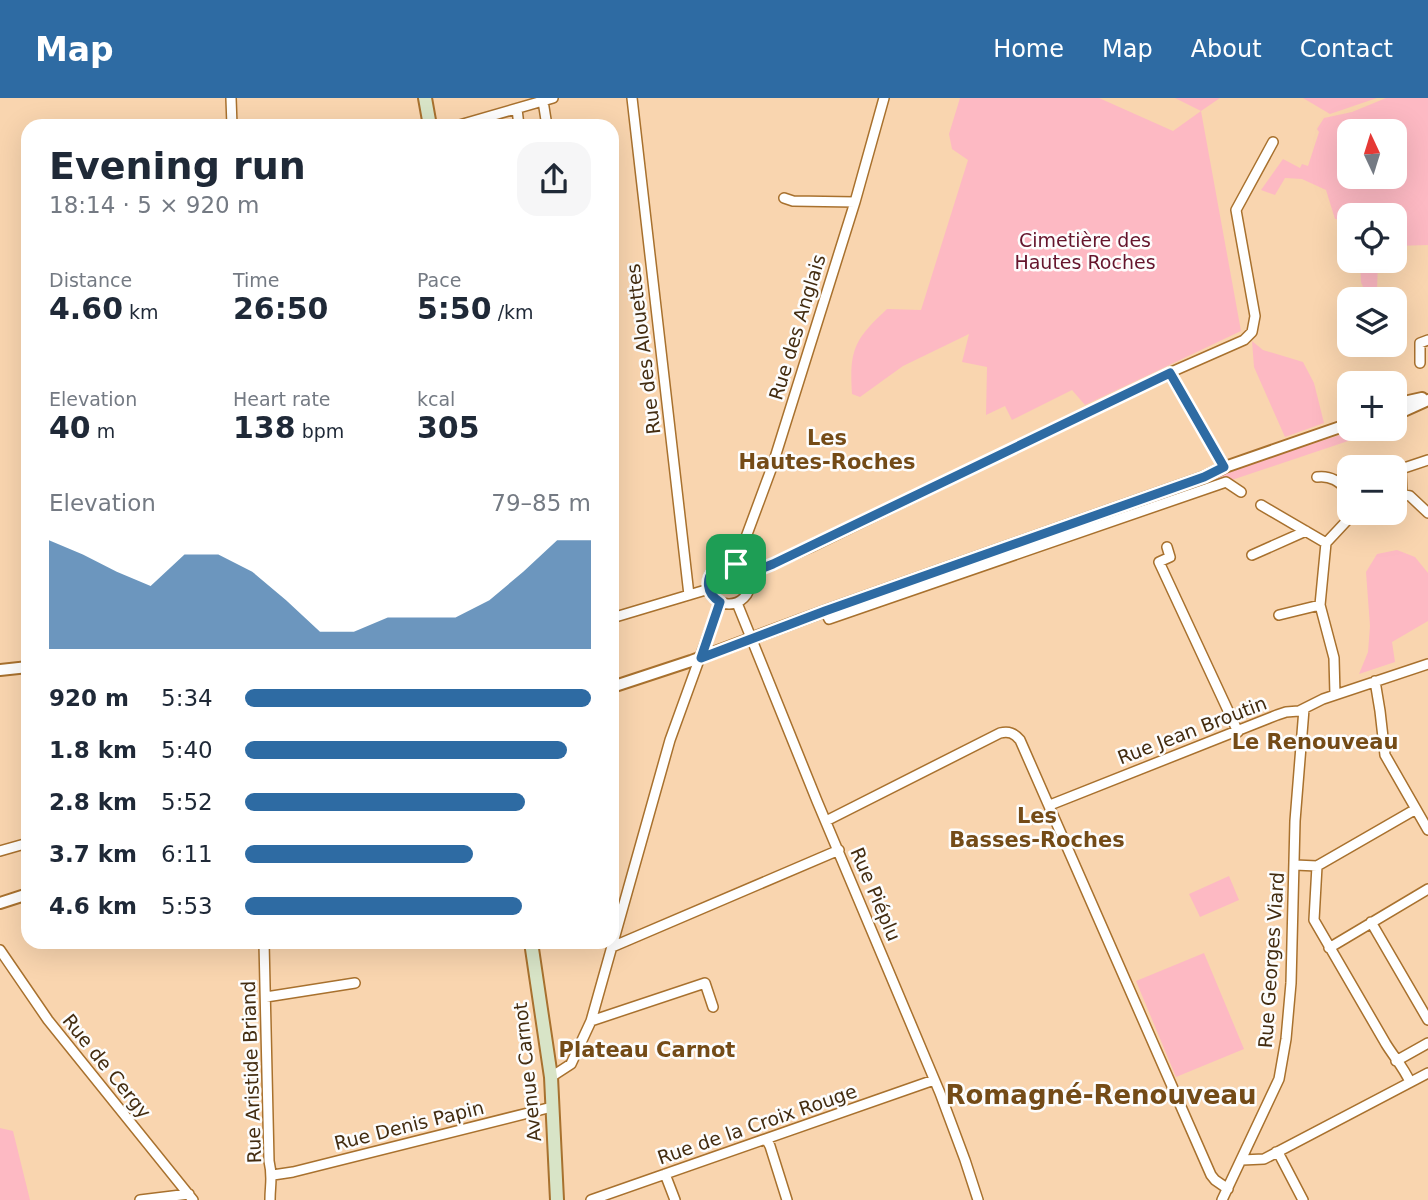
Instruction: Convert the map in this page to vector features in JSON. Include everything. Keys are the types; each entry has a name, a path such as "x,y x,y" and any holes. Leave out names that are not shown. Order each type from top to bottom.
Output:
{"main road":[{"path":"425,98 429,119"},
{"name":"Avenue Carnot","path":"532,949 551,1077 557,1200"}],"street":[{"path":"230,98 232,119"},
{"path":"481,119 553,98"},
{"name":"Rue des Alouettes","path":"632,98 689,595"},
{"name":"Rue des Anglais","path":"736,564 772,467 855,202 884,98"},
{"path":"543,101 546,119"},
{"path":"517,109 518,119"},
{"path":"748,574 823,541 1170,373 1244,340 1252,332 1255,316 1236,210 1273,142"},
{"path":"784,198 793,201 855,202"},
{"path":"1420,363 1420,343 1428,340"},
{"path":"1170,373 1224,467"},
{"path":"1407,402 1428,398"},
{"path":"1407,409 1428,398"},
{"path":"619,685 701,658 825,611 1204,477 1224,467 1337,429"},
{"path":"1407,467 1428,460"},
{"path":"1317,477 1337,481"},
{"path":"825,611 829,620 1226,482 1241,492"},
{"path":"1407,495 1428,513"},
{"path":"1261,505 1326,543"},
{"path":"1335,695 1334,658 1320,605 1326,543 1343,525"},
{"path":"1252,555 1306,531"},
{"path":"1167,547 1170,557 1159,562 1238,732"},
{"path":"723,563 741,566 748,574 749,591 737,603 720,602 709,589 712,570 723,563"},
{"path":"619,616 709,589"},
{"path":"619,922 670,740 720,602"},
{"name":"Rue Piéplu","path":"737,603 934,1080 978,1200"},
{"path":"1279,615 1320,605"},
{"name":"Rue Jean Broutin","path":"1050,805 1277,715 1304,709 1315,702 1428,664"},
{"path":"0,670 21,668"},
{"path":"1375,681 1385,755 1428,830"},
{"name":"Rue Georges Viard","path":"1222,1200 1279,1079 1286,1039 1291,983 1295,821 1304,709"},
{"path":"826,821 1000,733 1007,731 1016,735 1050,805 1211,1175 1228,1189"},
{"path":"1295,865 1317,866 1416,809"},
{"path":"0,851 21,845"},
{"path":"619,944 839,850"},
{"path":"1317,866 1314,920 1410,1082"},
{"path":"1329,948 1427,892"},
{"path":"0,903 21,896"},
{"path":"1371,922 1428,1020"},
{"name":"Rue Aristide Briand","path":"264,949 269,1161 273,1175 270,1200"},
{"path":"551,1077 571,1064 591,1021 611,949"},
{"name":"Rue de Cergy","path":"0,950 48,1020 191,1197"},
{"path":"266,998 355,983"},
{"path":"591,1021 705,983 713,1007"},
{"path":"1396,1061 1428,1043"},
{"path":"1241,1160 1264,1159 1428,1073"},
{"name":"Rue de la Croix Rouge","path":"592,1200 934,1080"},
{"name":"Rue Denis Papin","path":"273,1175 552,1107"},
{"path":"766,1139 787,1200"},
{"path":"1276,1152 1303,1200"},
{"path":"665,1174 674,1200"},
{"path":"140,1200 191,1197"}],"green space":[{"name":"Cimetière des Hautes Roches","path":"960,98 1099,98 1173,131 1201,111 1241,331 1085,405 1072,390 1012,420 1005,406 986,415 987,367 962,362 969,334 903,366 860,397 852,394 853,355 861,337 887,309 921,310 968,160 952,149 949,134"},
{"path":"1175,98 1220,98 1201,111"},
{"path":"1303,98 1377,98 1330,114"},
{"path":"1386,98 1428,98 1428,245 1407,246 1407,203 1337,203 1335,219 1326,190 1302,179 1285,178 1275,195 1261,190 1283,159 1300,168 1302,164 1308,166 1319,132 1317,129 1324,118 1352,112"},
{"path":"1361,273 1378,273 1377,287 1363,287"},
{"path":"1252,341 1263,350 1303,362 1314,383 1324,423 1285,437 1254,367"},
{"path":"1337,436 1337,441 1348,441 1047,542 1045,539 1046,537 1234,469"},
{"path":"1397,550 1415,557 1428,573 1428,621 1392,642 1395,662 1359,674 1368,652 1370,626 1366,572 1377,554"},
{"path":"1229,876 1239,900 1200,917 1189,894"},
{"path":"1204,953 1244,1049 1176,1077 1136,981"},
{"path":"0,1128 13,1131 30,1200 0,1200"}],"district":[{"name":"Les Hautes-Roches","path":"827,450"},
{"name":"Le Renouveau","path":"1315,742"},
{"name":"Les Basses-Roches","path":"1037,828"},
{"name":"Plateau Carnot","path":"647,1050"},
{"name":"Romagné-Renouveau","path":"1101,1095"}],"route":[{"path":"1170,373 1224,467 1204,477 825,611 701,658 720,602 709,589 709,576 712,570 723,563 736,564 748,574 773,564 1170,373"}]}
